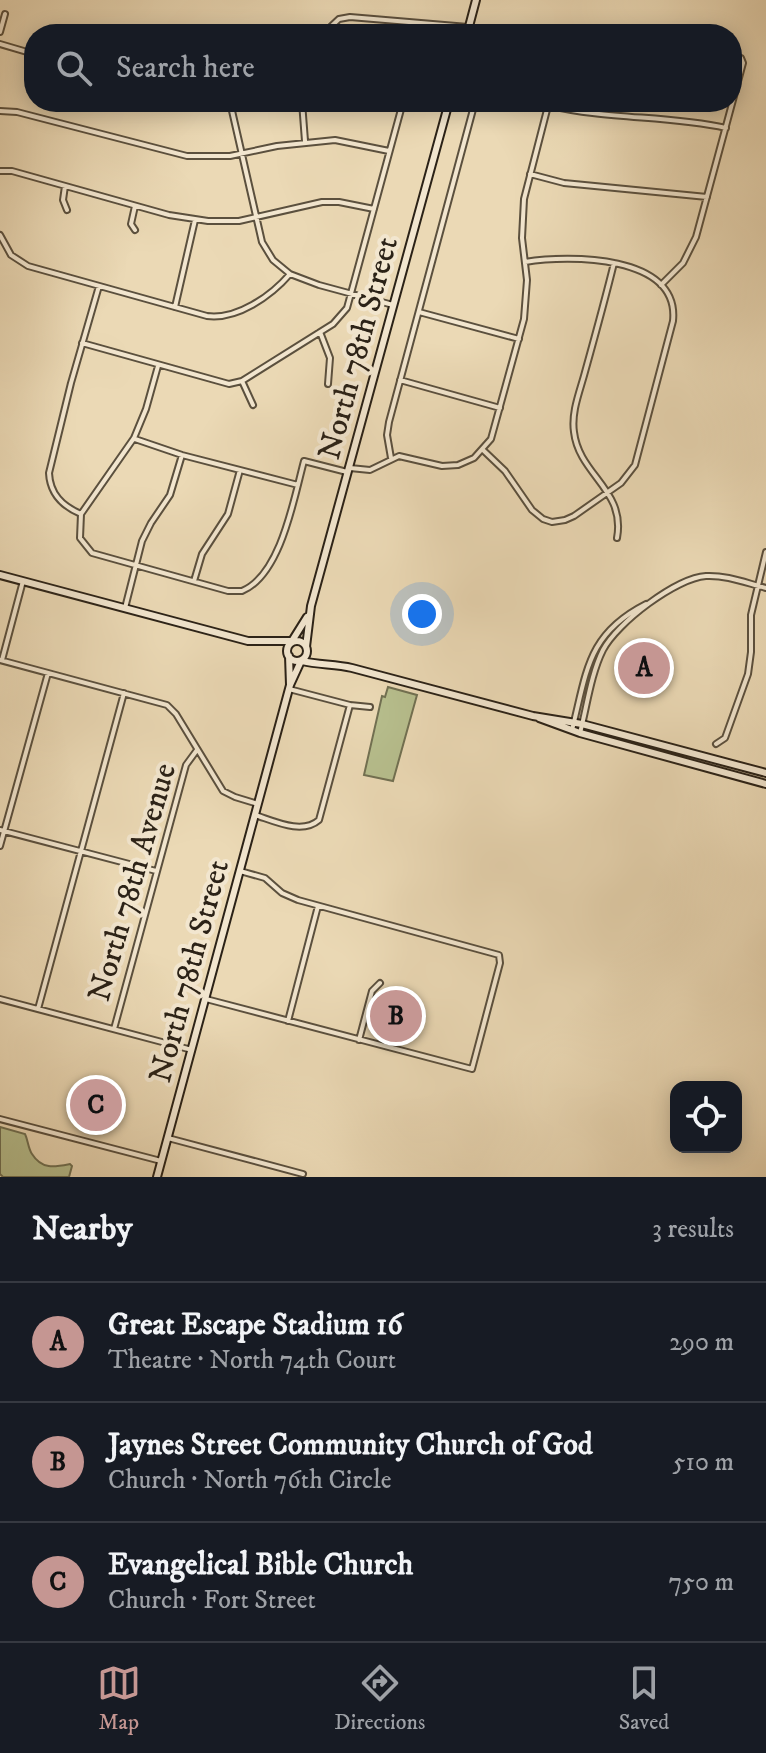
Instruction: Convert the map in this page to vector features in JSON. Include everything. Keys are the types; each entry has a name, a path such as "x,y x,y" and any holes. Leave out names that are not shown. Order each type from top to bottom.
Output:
{"street":[{"path":"469,24 476,0"},
{"path":"0,32 5,14"},
{"path":"333,24 350,17 422,24"},
{"path":"0,44 24,51"},
{"path":"0,111 17,112 187,156 212,158 305,141 348,141 390,151"},
{"path":"232,112 262,242 268,252 290,274 393,305"},
{"path":"303,112 305,141"},
{"path":"82,343 223,383 242,381 320,332 344,314 400,112"},
{"name":"North 78th Street","path":"311,606 446,112"},
{"name":"North 78th Street","path":"391,458 387,429 472,112"},
{"path":"158,366 134,438 81,514 80,538 92,553 234,592 246,590 257,580 285,531 304,461 349,470 370,470 391,458 403,456 447,466 467,462 483,450 491,439 519,339 526,300 522,220 530,174 547,112"},
{"path":"579,112 696,122 726,128"},
{"path":"661,285 680,267 691,250 730,112"},
{"path":"0,171 12,171 196,220 256,217 322,202 374,209"},
{"path":"530,174 564,183 707,197"},
{"path":"65,186 63,200 67,210"},
{"path":"135,206 131,224 135,230"},
{"path":"175,307 196,220"},
{"path":"0,235 11,255 19,261 207,316 227,316 273,290 290,274"},
{"path":"483,450 505,471 532,510 546,520 565,520 608,493 626,479 635,465 673,321 672,302 661,285 649,276 614,263 575,258 525,262"},
{"path":"614,263 574,417 574,433 579,450 618,513 617,538"},
{"path":"81,514 71,510 53,492 49,473 99,286"},
{"path":"419,312 519,339"},
{"path":"320,332 330,358 328,384"},
{"path":"400,380 500,408"},
{"path":"242,381 253,405"},
{"path":"134,438 182,455 298,485"},
{"path":"125,608 147,529 172,490 182,455"},
{"path":"194,581 202,554 228,514 240,470"},
{"path":"716,744 725,738 748,674 751,615 766,552"},
{"path":"0,575 248,641 300,642 323,662 573,726 582,724 766,773"},
{"path":"573,726 590,659 600,641 616,623 690,579 718,577 766,588"},
{"path":"23,581 1,660 161,702 172,709 223,791 258,804"},
{"path":"580,733 597,666 606,645 618,630 653,601"},
{"path":"289,687 291,641 301,630 311,606"},
{"path":"289,687 306,648 311,606"},
{"path":"600,641 606,645"},
{"path":"266,643 301,661 323,662"},
{"path":"0,846 48,673"},
{"path":"289,687 350,705 370,707"},
{"name":"North 78th Street","path":"157,1177 289,687"},
{"path":"38,1009 124,693"},
{"path":"255,815 299,827 311,827 319,820 350,705"},
{"path":"573,726 580,733 766,784"},
{"name":"North 78th Avenue","path":"114,1029 186,765 197,750"},
{"path":"2,831 156,871"},
{"path":"206,999 472,1069 501,957 318,906 288,896 265,878 240,871"},
{"path":"288,1021 318,906"},
{"path":"359,1040 372,991 380,983"},
{"path":"0,999 192,1050"},
{"path":"0,1119 161,1161"},
{"path":"168,1138 303,1174"}],"green space":[{"path":"388,687 417,695 393,781 364,775 382,696 385,697"},
{"path":"0,1127 25,1134 31,1152 40,1163 54,1166 70,1164 69,1177 3,1177 0,1174"}],"place":[{"name":"Great Escape Stadium 16","path":"644,668"},
{"name":"Jaynes Street Community Church of God","path":"396,1016"},
{"name":"Evangelical Bible Church","path":"96,1105"}]}
